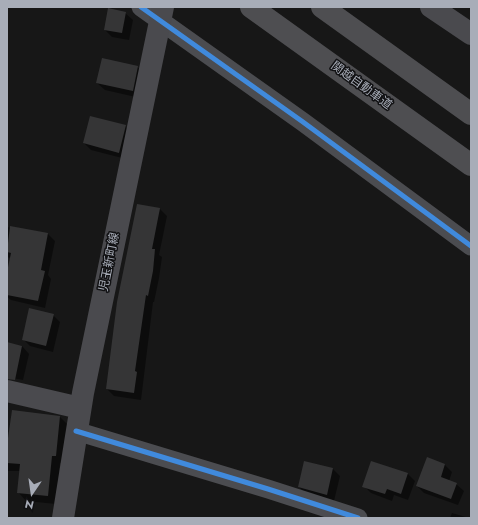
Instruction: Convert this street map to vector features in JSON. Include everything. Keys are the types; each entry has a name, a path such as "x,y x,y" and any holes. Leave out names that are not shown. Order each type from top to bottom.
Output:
{"highway":[{"name":"関越自動車道","path":"251,7 471,165"},
{"path":"322,7 471,114"}],"main road":[{"path":"432,7 471,34"},
{"name":"児玉新町線","path":"62,518 80,408 162,14"},
{"path":"7,391 80,408"}],"street":[{"path":"141,7 162,14 303,122 471,246"},
{"path":"76,431 260,486 358,518"}],"building":[{"path":"108,8 126,12 122,33 104,30"},
{"path":"102,58 138,66 133,91 96,83"},
{"path":"90,116 126,125 119,153 83,143"},
{"path":"137,204 160,208 152,249 155,249 153,271 148,296 146,295 135,371 137,372 134,393 106,389 117,302"},
{"path":"10,226 48,233 41,270 45,271 38,301 7,295 7,272 11,253 7,252"},
{"path":"29,308 54,314 46,346 22,340"},
{"path":"7,342 22,346 15,380 7,379"},
{"path":"12,410 60,416 56,456 52,456 48,496 17,493 20,464 7,463 7,438"},
{"path":"427,457 445,464 441,477 457,483 451,499 416,486"},
{"path":"304,461 333,468 327,495 298,487"},
{"path":"371,461 408,473 401,494 387,489 385,494 362,487"}],"cycle path":[{"path":"141,7 303,122 471,246"},
{"path":"76,431 358,518"}]}
